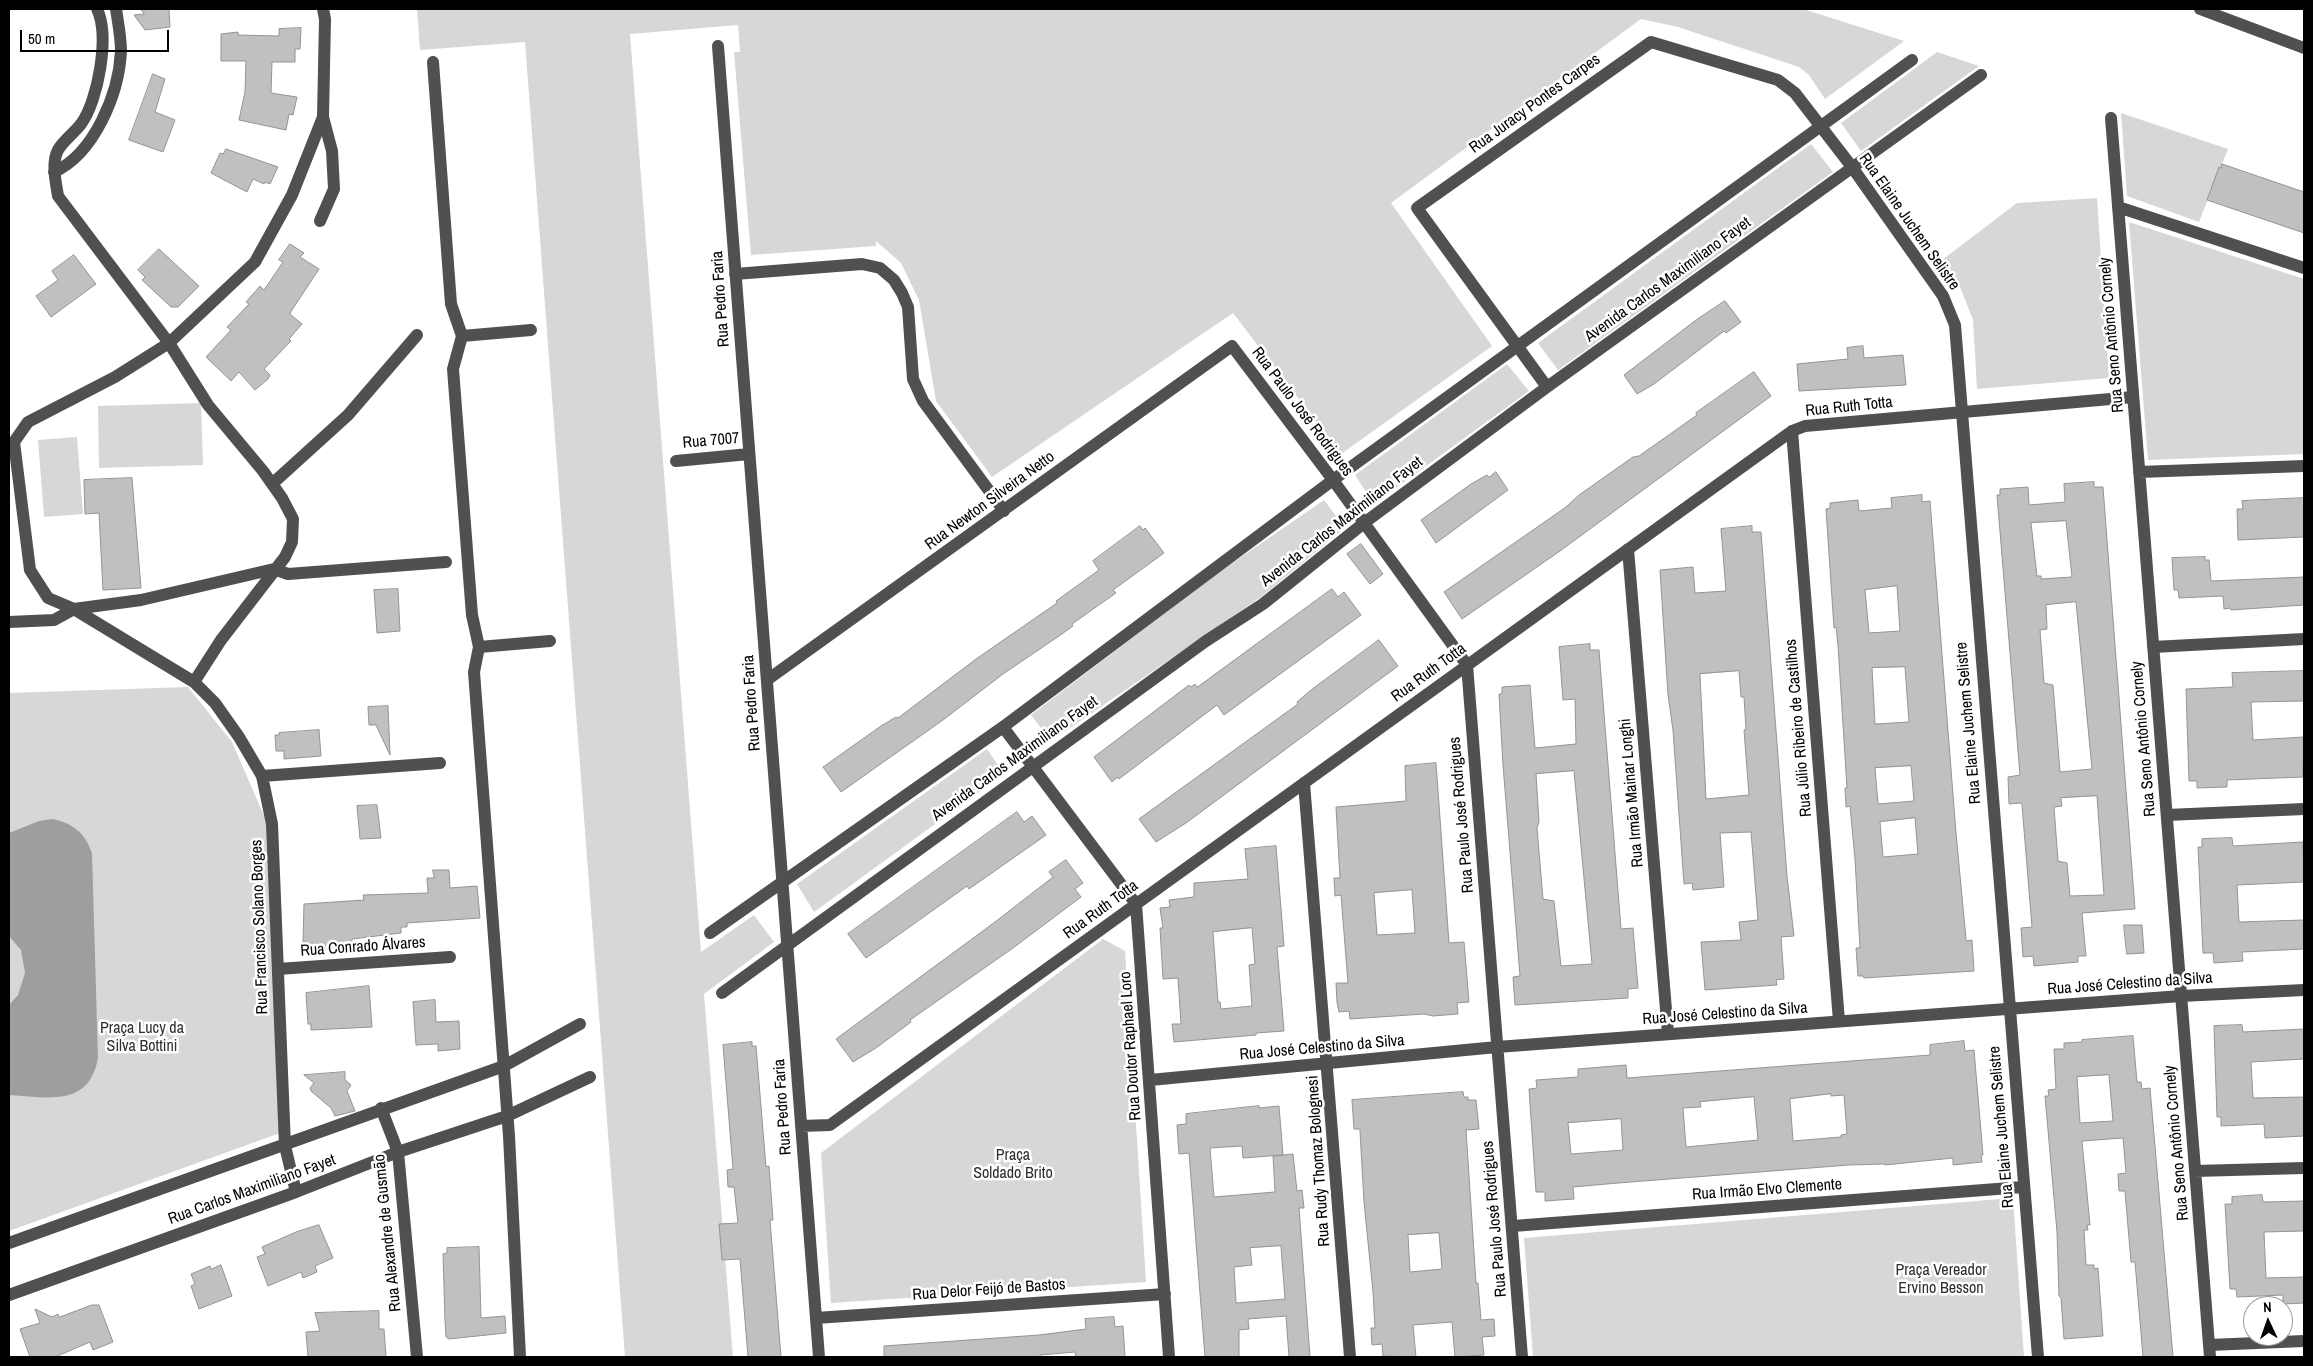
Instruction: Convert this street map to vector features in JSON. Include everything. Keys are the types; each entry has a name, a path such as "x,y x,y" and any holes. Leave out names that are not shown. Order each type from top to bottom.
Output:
{"street":[{"path":"97,9 102,55 95,94 81,124 57,151 54,172 58,196 169,343 208,405 272,484 293,519 292,542 285,557 221,640 194,682"},
{"path":"54,172 69,166 92,138 110,105 121,52 116,9"},
{"path":"320,221 334,189 332,151 323,117 325,19 323,9"},
{"path":"2200,9 2304,48"},
{"name":"Rua Juracy Pontes Carpes","path":"1518,347 1417,208 1651,42 1778,80 1796,93 1822,127"},
{"name":"Rua Pedro Faria","path":"718,46 819,1357"},
{"name":"Avenida Carlos Maximiliano Fayet","path":"710,933 1003,727 1333,480 1912,60"},
{"path":"433,62 451,304 462,336 453,369 472,615 479,647 474,672 508,1116 520,1357"},
{"name":"Avenida Carlos Maximiliano Fayet","path":"722,993 1206,641 1263,604 1364,523 1548,387 1981,74"},
{"name":"Rua Francisco Solano Borges","path":"296,1192 285,1146 272,824 262,776 215,703 194,682 74,609 48,598 30,570 14,442 28,422 115,377 169,343 255,262 292,195 323,117"},
{"name":"Rua Seno Antônio Cornely","path":"2111,118 2210,1351"},
{"name":"Rua Elaine Juchem Selistre","path":"1822,127 1943,296 1955,325 2038,1357"},
{"path":"2118,207 2304,268"},
{"path":"735,274 862,264 880,268 894,280 908,307 913,379 923,401 1004,511"},
{"path":"462,336 531,330"},
{"path":"272,484 348,415 416,335"},
{"name":"Rua Newton Silveira Netto","path":"767,680 1232,346"},
{"name":"Rua Paulo José Rodrigues","path":"1232,346 1333,480 1467,665 1522,1357"},
{"path":"1518,347 1548,387"},
{"name":"Rua Ruth Totta","path":"801,1126 830,1125 1792,431 1806,426 2133,397"},
{"name":"Rua Júlio Ribeiro de Castilhos","path":"1792,431 1839,1021"},
{"name":"Rua 7007","path":"676,461 750,454"},
{"path":"2139,472 2304,466"},
{"name":"Rua Irmão Mainar Longhi","path":"1628,549 1668,1034"},
{"path":"9,622 54,620 74,609 141,600 274,569 288,574 446,562"},
{"path":"2153,647 2304,639"},
{"path":"479,647 550,641"},
{"path":"1003,727 1031,767 1136,904"},
{"path":"262,776 440,763"},
{"name":"Rua Rudy Thomaz Bolognesi","path":"1304,783 1350,1357"},
{"path":"2167,815 2304,809"},
{"name":"Rua Doutor Raphael Loro","path":"1136,904 1169,1357"},
{"name":"Rua Conrado Álvares","path":"278,969 450,957"},
{"name":"Rua José Celestino da Silva","path":"1150,1080 1497,1047 2181,996 2304,990"},
{"name":"Rua Carlos Maximiliano Fayet","path":"9,1243 285,1146 381,1108 504,1066 580,1024"},
{"name":"Rua Carlos Maximiliano Fayet","path":"9,1295 296,1192 398,1152 508,1116 590,1077"},
{"name":"Rua Alexandre de Gusmão","path":"381,1108 398,1152 416,1357"},
{"path":"2195,1171 2304,1168"},
{"name":"Rua Irmão Elvo Clemente","path":"1513,1226 2023,1187"},
{"name":"Rua Delor Feijó de Bastos","path":"816,1318 1165,1294"},
{"path":"2210,1351 2304,1341"}],"green space":[{"path":"417,9 1803,9 1904,41 1825,99 1809,75 1799,67 1678,27 1641,19 1391,203 1492,346 1341,454 1233,313 992,477 936,401 919,300 901,263 876,241 876,246 751,255 734,52 740,52 738,25 630,34 701,952 754,915 774,942 704,994 733,1357 625,1357 525,42 420,50"},
{"path":"1937,52 1979,66 1861,151 1841,123"},
{"path":"2121,113 2228,149 2199,222 2127,196"},
{"path":"1811,144 1833,172 1558,370 1538,343"},
{"path":"2097,198 2109,378 1977,389 1973,320 1961,289 1942,260 2017,203"},
{"path":"2129,222 2304,279 2304,454 2148,460"},
{"path":"1507,364 1529,391 1374,504 1355,475"},
{"path":"201,403 203,465 99,468 98,406"},
{"path":"77,437 83,514 44,517 38,440"},
{"path":"1324,500 1345,528 1261,597 1051,741 1031,715 1218,573"},
{"name":"Praça Lucy da Silva Bottini","path":"188,687 232,742 268,825 280,1133 9,1231 9,693"},
{"path":"987,749 1004,774 814,912 797,884"},
{"name":"Praça Soldado Brito","path":"1103,939 1125,951 1146,1282 831,1303 821,1153"},
{"name":"Praça Vereador Ervino Besson","path":"2013,1198 2024,1357 1533,1357 1524,1238"}],"shaded area":[{"path":"53,819 78,830 86,840 92,853 98,1058 93,1074 86,1085 76,1092 64,1096 51,1097 9,1095 9,1005 18,995 25,973 21,950 9,936 9,833 39,821"}],"building":[{"path":"141,9 169,9 170,27 145,30 134,15 144,14"},
{"path":"301,28 300,49 295,49 295,62 272,62 271,93 297,97 293,115 289,114 286,130 239,120 245,92 246,61 221,61 221,34 238,32 238,35 279,36 279,29"},
{"path":"153,74 165,79 155,112 175,120 163,152 129,140"},
{"path":"226,149 278,167 270,184 265,182 264,184 253,179 247,192 211,173 220,153 223,154"},
{"path":"2222,164 2304,192 2304,233 2207,200 2219,167 2221,168"},
{"path":"290,244 304,253 300,257 319,269 290,313 302,324 289,339 291,341 264,369 270,375 255,390 239,372 231,381 206,357 231,330 227,327 249,304 246,302 260,286 264,290 283,262 279,260"},
{"path":"159,249 199,286 178,307 171,307 142,280 145,277 138,270"},
{"path":"74,255 96,284 51,317 36,296 58,280 52,271"},
{"path":"1725,301 1741,322 1726,333 1724,331 1654,384 1637,394 1624,375 1696,320"},
{"path":"1863,346 1864,358 1903,355 1906,385 1799,391 1797,364 1848,359 1847,348"},
{"path":"1754,372 1771,396 1560,551 1462,619 1444,592 1566,507 1579,495 1633,457 1639,456 1697,415 1696,413"},
{"path":"1496,472 1508,490 1436,543 1421,520 1471,484"},
{"path":"132,478 141,588 103,590 99,513 85,514 84,480"},
{"path":"2094,482 2094,487 2103,487 2135,909 2082,913 2086,956 2078,956 2078,962 2034,966 2033,956 2023,957 2021,928 2032,927 2022,805 2021,803 2009,804 2008,777 2020,775 1997,495 2000,495 2000,489 2028,487 2029,505 2065,502 2064,484","holes":["2066,521 2072,577 2041,579 2041,576 2037,576 2031,523","2076,602 2092,769 2060,772 2053,685 2044,683 2040,630 2047,629 2046,605","2097,796 2104,895 2070,896 2067,863 2058,861 2054,807 2062,806 2061,798"]},
{"path":"1922,495 1922,502 1930,501 1966,941 1972,940 1974,971 1864,978 1863,976 1858,976 1856,948 1860,948 1855,859 1850,806 1846,807 1845,788 1847,788 1838,645 1836,627 1834,628 1826,509 1830,508 1830,503 1858,500 1859,511 1892,508 1891,498","holes":["1897,586 1900,631 1869,633 1865,590","1905,667 1909,722 1875,724 1872,668","1911,766 1914,801 1878,804 1875,768","1915,818 1918,854 1883,857 1880,822"]},
{"path":"2304,498 2304,537 2238,540 2237,509 2243,509 2242,501"},
{"path":"1140,526 1143,530 1145,528 1164,553 1113,590 1116,593 1072,624 1073,626 1003,674 943,720 841,792 823,767 881,726 896,717 898,718 976,659 1057,603 1056,601 1099,570 1093,561"},
{"path":"1752,526 1752,532 1761,532 1787,876 1794,936 1781,937 1784,979 1776,980 1777,985 1705,990 1701,942 1741,940 1739,922 1758,920 1751,832 1720,833 1724,887 1693,890 1692,883 1684,884 1673,730 1668,695 1660,570 1693,567 1695,593 1726,591 1721,529","holes":["1739,671 1741,697 1744,697 1746,729 1744,730 1749,795 1706,799 1700,674"]},
{"path":"1361,544 1383,574 1370,584 1347,554"},
{"path":"2205,557 2205,560 2209,560 2211,581 2304,577 2304,605 2231,610 2230,608 2224,609 2223,596 2179,598 2178,590 2174,590 2172,558"},
{"path":"398,589 400,631 377,633 374,590"},
{"path":"1332,589 1338,597 1344,592 1361,615 1224,715 1217,705 1119,779 1118,777 1112,782 1094,757 1189,685 1191,687 1195,684 1197,687"},
{"path":"1379,640 1398,666 1186,823 1156,842 1139,819 1298,704 1297,702 1311,690"},
{"path":"1590,644 1590,650 1599,650 1621,929 1633,928 1638,988 1628,989 1628,998 1515,1005 1513,977 1520,976 1499,694 1502,694 1502,687 1530,685 1535,748 1576,744 1575,699 1563,700 1559,647","holes":["1574,771 1592,964 1561,966 1554,901 1543,899 1537,828 1539,822 1536,774"]},
{"path":"2304,671 2304,701 2251,702 2253,740 2304,737 2303,777 2227,780 2227,787 2197,788 2197,781 2189,781 2186,689 2233,687 2232,673"},
{"path":"388,706 390,755 376,725 369,725 368,707"},
{"path":"319,730 321,756 284,759 284,751 276,751 275,735 279,735 279,733"},
{"path":"1436,763 1449,943 1464,942 1469,1002 1457,1003 1458,1014 1433,1016 1424,1014 1350,1019 1349,1011 1339,1012 1337,1002 1336,983 1348,983 1341,895 1335,896 1334,878 1340,878 1336,807 1406,801 1405,766","holes":["1412,890 1415,933 1377,935 1374,893"]},
{"path":"377,805 381,838 360,839 357,806"},
{"path":"1017,812 1024,822 1032,816 1046,835 969,889 967,886 866,958 848,934"},
{"path":"2232,838 2233,846 2303,842 2304,882 2237,885 2239,922 2304,920 2304,949 2242,952 2243,961 2214,963 2213,953 2203,953 2198,847 2202,847 2202,839"},
{"path":"1276,846 1284,946 1277,947 1284,1031 1174,1042 1172,1024 1181,1024 1178,978 1163,979 1160,928 1163,928 1160,908 1170,907 1169,900 1194,897 1194,883 1248,879 1245,849","holes":["1252,928 1255,964 1249,965 1252,1006 1221,1009 1220,1002 1218,1002 1213,932"]},
{"path":"1066,860 1083,883 1075,889 1081,897 1013,948 910,1020 911,1022 876,1048 853,1062 836,1039 1053,877 1049,872"},
{"path":"433,870 449,870 450,888 477,886 480,918 407,923 407,927 401,927 401,933 352,939 352,947 306,950 306,942 303,942 304,904 364,900 363,895 428,893 427,878 434,878"},
{"path":"2124,925 2142,925 2144,953 2127,954"},
{"path":"369,986 372,1027 311,1030 311,1024 308,1024 306,993"},
{"path":"435,1000 436,1022 459,1021 460,1049 438,1051 438,1044 416,1045 413,1002"},
{"path":"2242,1025 2243,1032 2304,1029 2304,1059 2251,1062 2253,1098 2304,1097 2304,1136 2265,1138 2264,1124 2221,1126 2221,1117 2217,1117 2214,1026"},
{"path":"2133,1036 2137,1082 2141,1082 2142,1089 2150,1088 2173,1357 2143,1357 2135,1262 2131,1262 2125,1191 2119,1191 2118,1174 2126,1173 2123,1138 2082,1141 2090,1225 2087,1225 2088,1230 2084,1230 2086,1265 2094,1265 2094,1269 2098,1268 2103,1336 2064,1339 2061,1298 2059,1296 2057,1232 2045,1096 2049,1096 2048,1090 2056,1089 2054,1049 2064,1049 2064,1043 2082,1042 2082,1040","holes":["2109,1075 2113,1121 2080,1123 2077,1077"]},
{"path":"1964,1041 1965,1051 1974,1050 1982,1162 1953,1165 1953,1158 1885,1165 1849,1165 1573,1187 1574,1199 1545,1201 1545,1192 1536,1192 1529,1089 1537,1088 1536,1080 1578,1077 1578,1069 1626,1065 1627,1078 1930,1055 1930,1045","holes":["1831,1094 1831,1096 1844,1095 1847,1134 1841,1135 1841,1137 1793,1141 1790,1099","1754,1097 1758,1140 1686,1147 1683,1108 1701,1107 1700,1102","1621,1119 1623,1150 1571,1154 1568,1123"]},
{"path":"752,1042 752,1046 756,1046 766,1167 769,1166 773,1220 770,1220 781,1357 748,1357 740,1259 722,1260 719,1224 738,1223 734,1187 728,1187 727,1170 733,1169 723,1045"},
{"path":"345,1072 345,1080 351,1085 347,1091 355,1111 335,1116 331,1108 311,1091 310,1088 314,1083 304,1075"},
{"path":"1463,1092 1464,1097 1468,1097 1468,1100 1476,1100 1479,1129 1466,1130 1476,1283 1478,1283 1481,1320 1494,1319 1495,1336 1482,1337 1484,1355 1455,1357 1452,1322 1413,1325 1416,1357 1383,1356 1382,1344 1372,1345 1371,1328 1375,1328 1373,1292 1364,1202 1360,1129 1354,1129 1352,1100","holes":["1439,1233 1442,1269 1410,1272 1408,1235"]},
{"path":"1259,1106 1259,1108 1279,1106 1283,1155 1293,1154 1297,1191 1302,1190 1304,1208 1299,1208 1310,1357 1289,1357 1286,1316 1248,1319 1249,1329 1239,1330 1239,1357 1205,1357 1189,1153 1179,1154 1177,1125 1186,1124 1186,1114","holes":["1242,1146 1243,1158 1283,1155 1273,1156 1275,1192 1214,1197 1210,1148","1281,1246 1285,1299 1236,1303 1234,1267 1252,1265 1250,1248"]},
{"path":"2262,1195 2263,1202 2304,1201 2304,1231 2264,1232 2266,1278 2304,1277 2304,1303 2293,1304 2293,1296 2283,1295 2237,1297 2236,1289 2230,1289 2225,1204 2232,1204 2232,1197"},
{"path":"319,1225 333,1258 315,1266 317,1272 303,1278 301,1272 268,1286 257,1257 265,1254 262,1247 296,1232"},
{"path":"479,1247 481,1318 505,1316 506,1333 449,1339 446,1337 443,1254 447,1253 447,1248"},
{"path":"221,1265 232,1296 199,1309 191,1286 195,1284 191,1274 210,1266 211,1269"},
{"path":"92,1305 99,1305 113,1342 93,1350 90,1342 55,1357 30,1357 20,1329 40,1323 35,1309 52,1317 58,1314 59,1317"},
{"path":"379,1311 379,1329 384,1329 386,1357 308,1357 306,1332 320,1331 315,1313"},
{"path":"1114,1317 1115,1327 1123,1326 1125,1357 1076,1357 1075,1352 1040,1355 1040,1357 884,1357 884,1346 1039,1335 1086,1329 1085,1319"}]}
